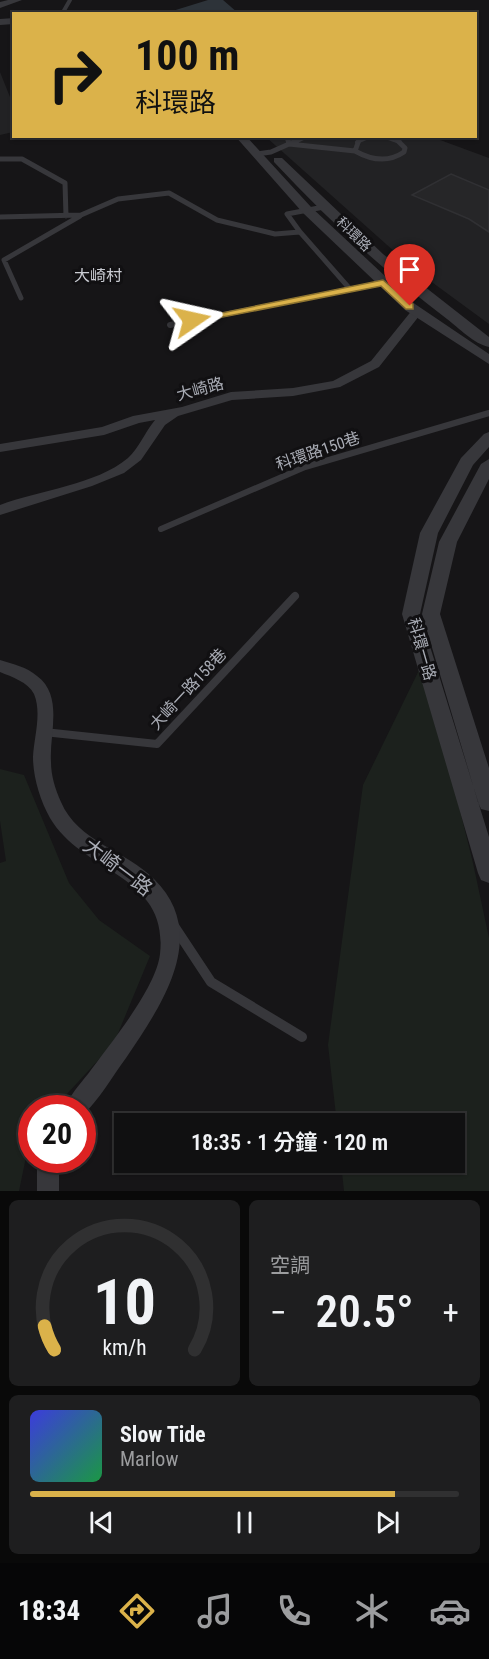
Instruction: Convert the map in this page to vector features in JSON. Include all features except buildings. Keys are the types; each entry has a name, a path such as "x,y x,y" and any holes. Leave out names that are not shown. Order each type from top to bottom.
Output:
{"street":[{"path":"0,5 18,0"},
{"name":"科環路","path":"242,138 307,210 383,283 417,311 489,360"},
{"name":"科環路","path":"259,138 324,207 426,299 489,343"},
{"name":"大崎路","path":"0,448 104,431 138,419 184,411 231,396 293,392 336,384 375,363 417,311"},
{"path":"0,510 103,477 123,468 138,455 166,416 184,411"},
{"name":"科環一路","path":"489,437 467,462 429,533 411,614 489,873"},
{"name":"科環一路","path":"489,464 448,542 431,614 489,802"},
{"name":"大崎一路","path":"0,666 30,679 40,689 44,704 42,765 47,790 58,814 75,835 154,890 166,914 170,930 171,956 163,981 85,1095"},
{"path":"48,1173 48,1191"}],"lane":[{"path":"288,138 289,144"},
{"path":"257,154 271,152 303,138"},
{"path":"355,151 357,141 365,138"},
{"path":"289,144 355,151 376,159 393,158 404,152 405,148 399,141 389,138"},
{"path":"0,159 22,159 65,183 66,216"},
{"path":"21,298 4,260 81,215 118,200 169,193 217,219 275,234 300,232"},
{"path":"324,207 287,214 350,289"},
{"path":"0,218 81,215"},
{"path":"170,325 383,283"},
{"name":"科環路150巷","path":"161,529 305,468 489,413"},
{"name":"大崎一路158巷","path":"43,732 157,744 295,596"},
{"path":"166,914 211,982 302,1037"}],"shaded area":[{"path":"208,0 223,0 237,12 169,12"},
{"path":"0,72 12,102 12,132 0,135"},
{"path":"267,138 435,138 489,158 489,324 414,269"},
{"path":"423,662 473,863 489,938 489,1191 344,1191 342,1173 465,1173 465,1113 336,1113 328,1045 363,785"},
{"path":"0,769 24,775 69,883 99,920 150,956 114,1043 66,1095 18,1095 18,1173 23,1173 19,1191 0,1191 0,863 6,861 0,821"}],"district":[{"name":"大崎村","path":"98,275"}],"route":[{"path":"192,320 383,283 410,306"}]}
